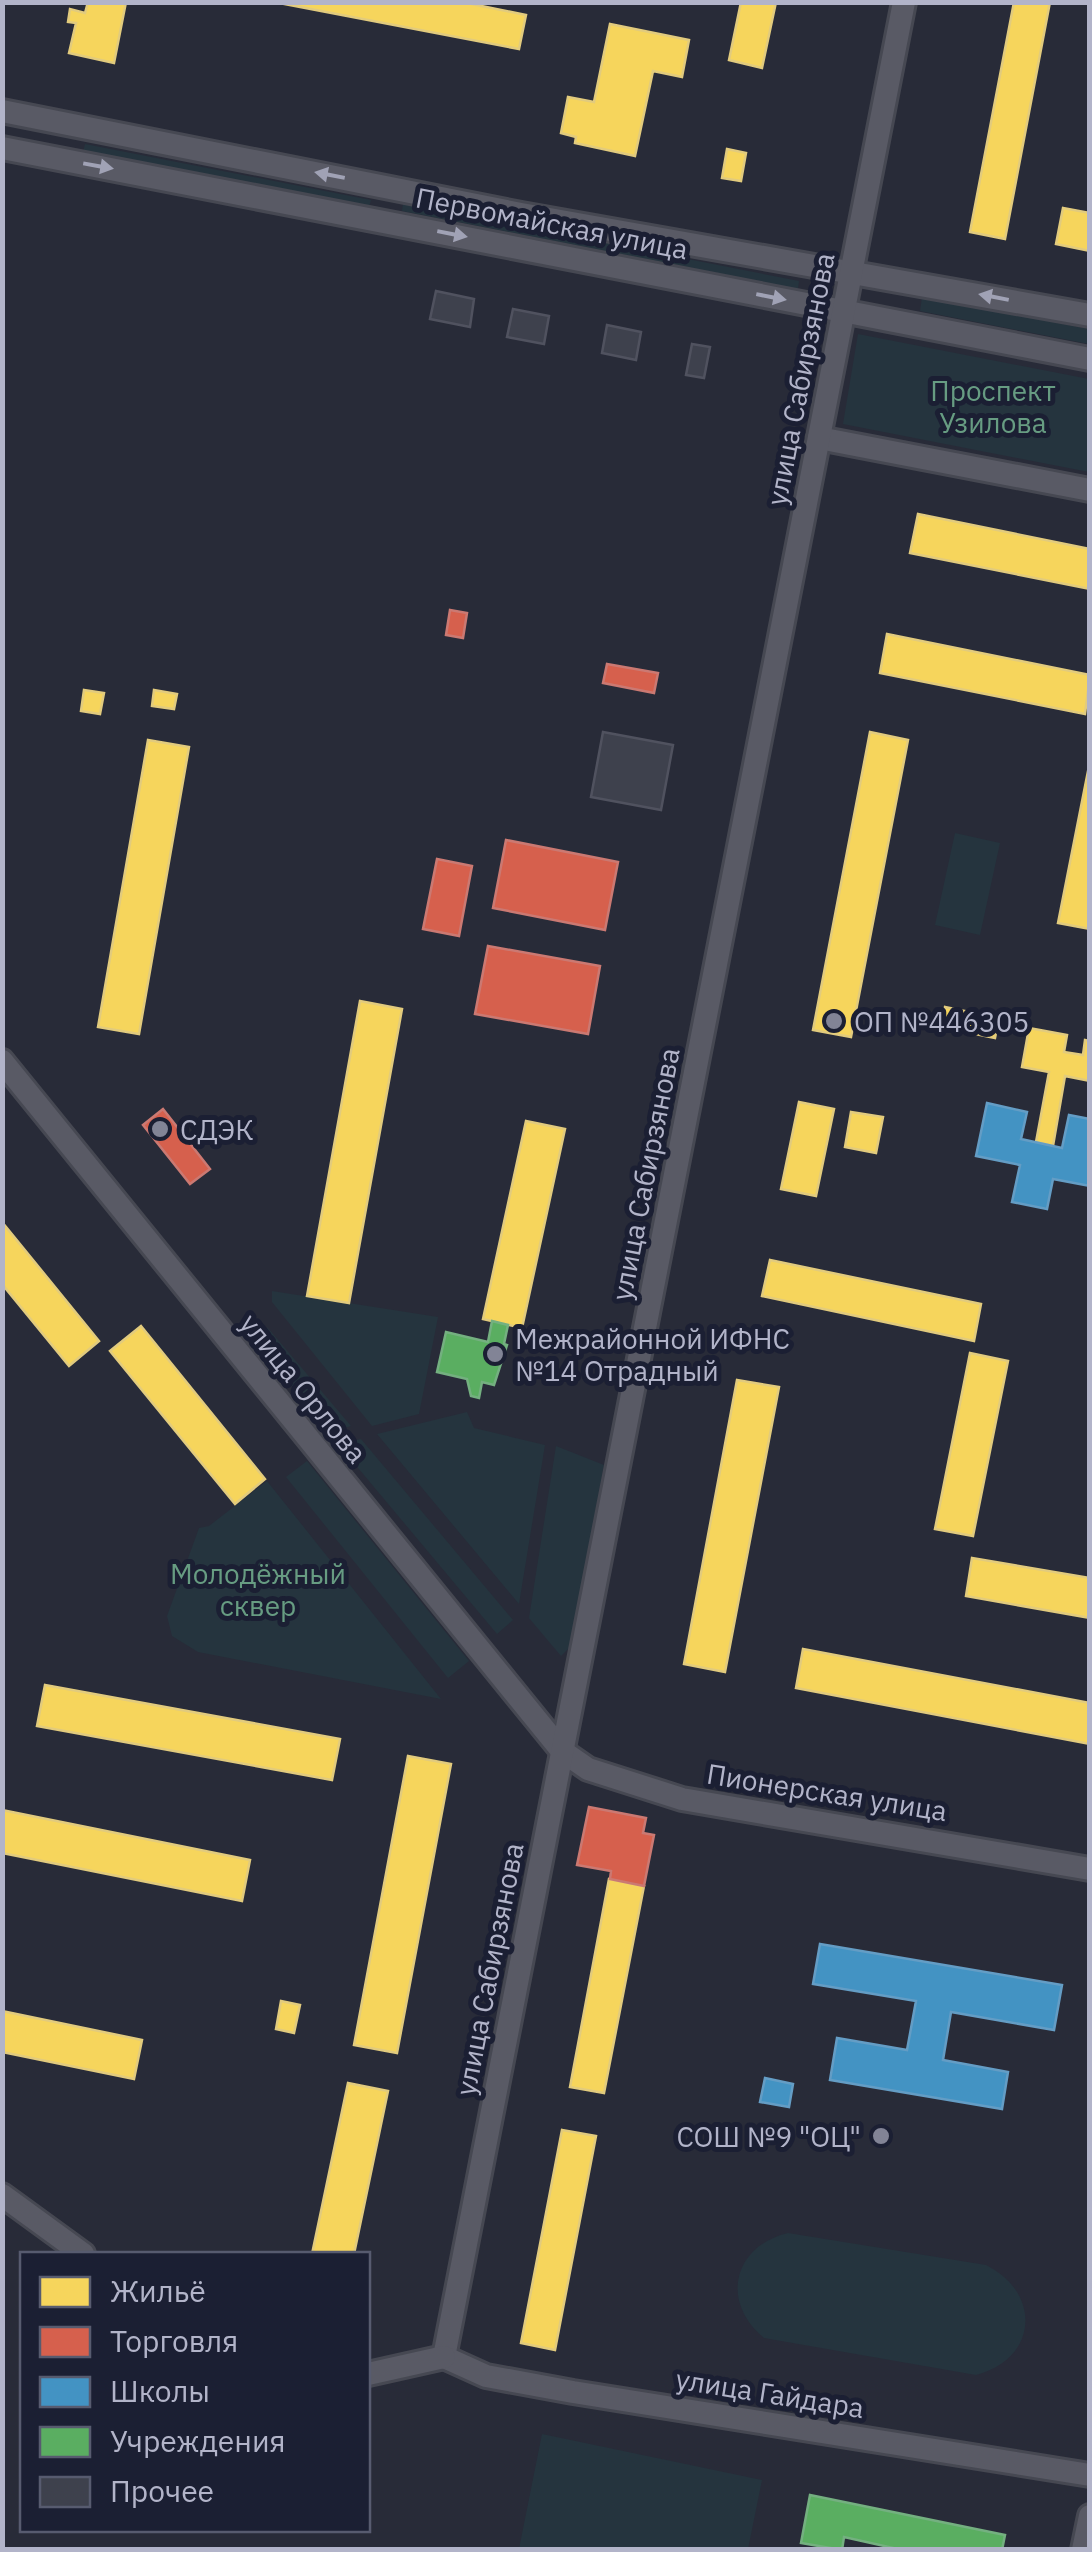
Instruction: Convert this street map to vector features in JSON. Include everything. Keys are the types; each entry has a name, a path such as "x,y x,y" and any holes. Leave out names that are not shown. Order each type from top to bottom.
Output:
{"street":[{"name":"улица Сабирзянова","path":"444,2357 904,2"},
{"name":"Первомайская улица","path":"2,111 1090,316"},
{"path":"61,159 68,125"},
{"name":"Первомайская улица","path":"2,148 1090,359"},
{"path":"394,223 400,189"},
{"path":"819,438 1090,490"},
{"name":"улица Орлова","path":"2,1061 562,1750"},
{"name":"Пионерская улица","path":"562,1750 588,1769 682,1799 1090,1869"},
{"path":"2,2195 80,2252"},
{"path":"370,2374 444,2357"},
{"name":"улица Гайдара","path":"444,2357 486,2376 573,2392 1090,2474"},
{"path":"1083,2550 1090,2516"}],"green space":[{"path":"85,144 371,200 369,208 83,152"},
{"path":"403,203 799,281 798,289 402,211"},
{"path":"922,297 1089,329 1089,344 920,311"},
{"name":"Проспект Узилова","path":"858,334 1089,379 1089,472 843,424"},
{"path":"955,833 1000,843 980,935 935,925"},
{"path":"272,1291 438,1317 419,1414 372,1426 272,1302"},
{"path":"267,1327 351,1426 330,1432 264,1354"},
{"path":"467,1412 474,1428 545,1445 519,1604 377,1434"},
{"path":"361,1439 513,1620 497,1634 338,1444"},
{"path":"556,1446 604,1465 570,1647 561,1656 529,1618"},
{"path":"307,1461 469,1661 448,1678 286,1477"},
{"name":"Молодёжный сквер","path":"267,1481 441,1699 198,1652 172,1636 167,1616 199,1528 209,1526"},
{"path":"788,2233 986,2265 1017,2292 1024,2308 1021,2341 997,2367 976,2375 764,2338 741,2308 739,2277 755,2250"},
{"path":"542,2434 762,2480 748,2549 519,2549"}],"building: Жильё":[{"path":"88,2 126,2 114,63 69,53 76,23 68,22 70,9 85,13"},
{"path":"274,2 462,2 526,15 519,49"},
{"path":"741,2 776,2 762,68 729,60"},
{"path":"1014,2 1050,2 1005,239 970,232"},
{"path":"610,24 689,40 682,77 653,71 635,156 575,143 576,137 561,133 568,97 594,102"},
{"path":"727,149 746,153 741,181 722,178"},
{"path":"1063,208 1090,213 1090,251 1056,244"},
{"path":"918,514 1090,549 1090,589 910,553"},
{"path":"887,634 1090,675 1085,714 880,673"},
{"path":"84,690 104,693 100,714 81,711"},
{"path":"154,690 177,694 174,709 152,706"},
{"path":"870,732 908,740 851,1037 813,1030"},
{"path":"148,740 189,747 139,1034 98,1027"},
{"path":"1090,761 1090,929 1058,923"},
{"path":"360,1001 402,1009 349,1303 307,1296"},
{"path":"945,1007 999,1018 995,1038 941,1027"},
{"path":"1029,1028 1067,1035 1064,1052 1083,1055 1085,1040 1090,1041 1090,1081 1065,1076 1053,1146 1036,1142 1049,1072 1022,1067"},
{"path":"799,1102 834,1109 816,1196 781,1189"},
{"path":"851,1112 883,1117 876,1153 845,1147"},
{"path":"526,1121 565,1129 522,1328 483,1319"},
{"path":"2,1222 99,1341 69,1366 2,1284"},
{"path":"770,1260 981,1304 974,1341 762,1296"},
{"path":"141,1326 265,1479 235,1504 110,1351"},
{"path":"970,1353 1008,1361 973,1536 935,1529"},
{"path":"737,1380 779,1387 725,1672 684,1664"},
{"path":"972,1558 1090,1578 1090,1618 966,1596"},
{"path":"803,1649 1090,1703 1090,1744 796,1688"},
{"path":"45,1685 340,1739 332,1780 37,1726"},
{"path":"408,1756 451,1764 397,2053 354,2045"},
{"path":"2,1810 250,1860 242,1901 2,1853"},
{"path":"609,1879 644,1886 604,2093 570,2087"},
{"path":"281,2001 300,2005 294,2033 276,2029"},
{"path":"2,2011 142,2040 134,2079 2,2052"},
{"path":"348,2083 388,2091 354,2252 312,2252"},
{"path":"562,2130 596,2136 555,2350 521,2343"}],"building: Торговля":[{"path":"450,610 467,613 463,638 446,635"},
{"path":"607,664 658,673 654,693 603,683"},
{"path":"506,840 618,862 605,930 493,908"},
{"path":"437,859 472,866 459,936 423,929"},
{"path":"488,946 600,966 588,1034 475,1014"},
{"path":"163,1109 210,1169 190,1184 143,1125"},
{"path":"589,1807 646,1818 643,1833 654,1835 644,1886 610,1879 611,1871 577,1865"}],"building: Школы":[{"path":"987,1103 1027,1112 1021,1139 1062,1148 1069,1115 1090,1119 1090,1186 1053,1179 1047,1209 1012,1202 1020,1165 976,1156"},
{"path":"820,1944 1062,1985 1054,2030 951,2012 943,2060 1008,2072 1002,2109 830,2080 837,2038 907,2050 916,2001 813,1984"},
{"path":"765,2078 793,2084 789,2107 760,2102"}],"building: Учреждения":[{"path":"492,1321 508,1325 504,1344 507,1345 494,1385 482,1382 479,1398 471,1396 467,1379 437,1372 446,1332 488,1342"},
{"path":"810,2495 1005,2535 1002,2550 902,2550 844,2537 842,2550 801,2543"}],"building: Прочее":[{"path":"436,291 474,299 470,327 430,319"},
{"path":"513,309 549,316 544,344 507,337"},
{"path":"607,325 641,332 636,360 602,353"},
{"path":"692,344 710,347 704,378 686,375"},
{"path":"603,732 673,745 661,810 591,797"}],"place":[{"name":"ОП №446305","path":"834,1021"},
{"name":"СДЭК","path":"160,1129"},
{"name":"Межрайонной ИФНС №14 Отрадный","path":"495,1354"},
{"name":"СОШ №9 \"ОЦ\"","path":"881,2136"}]}
